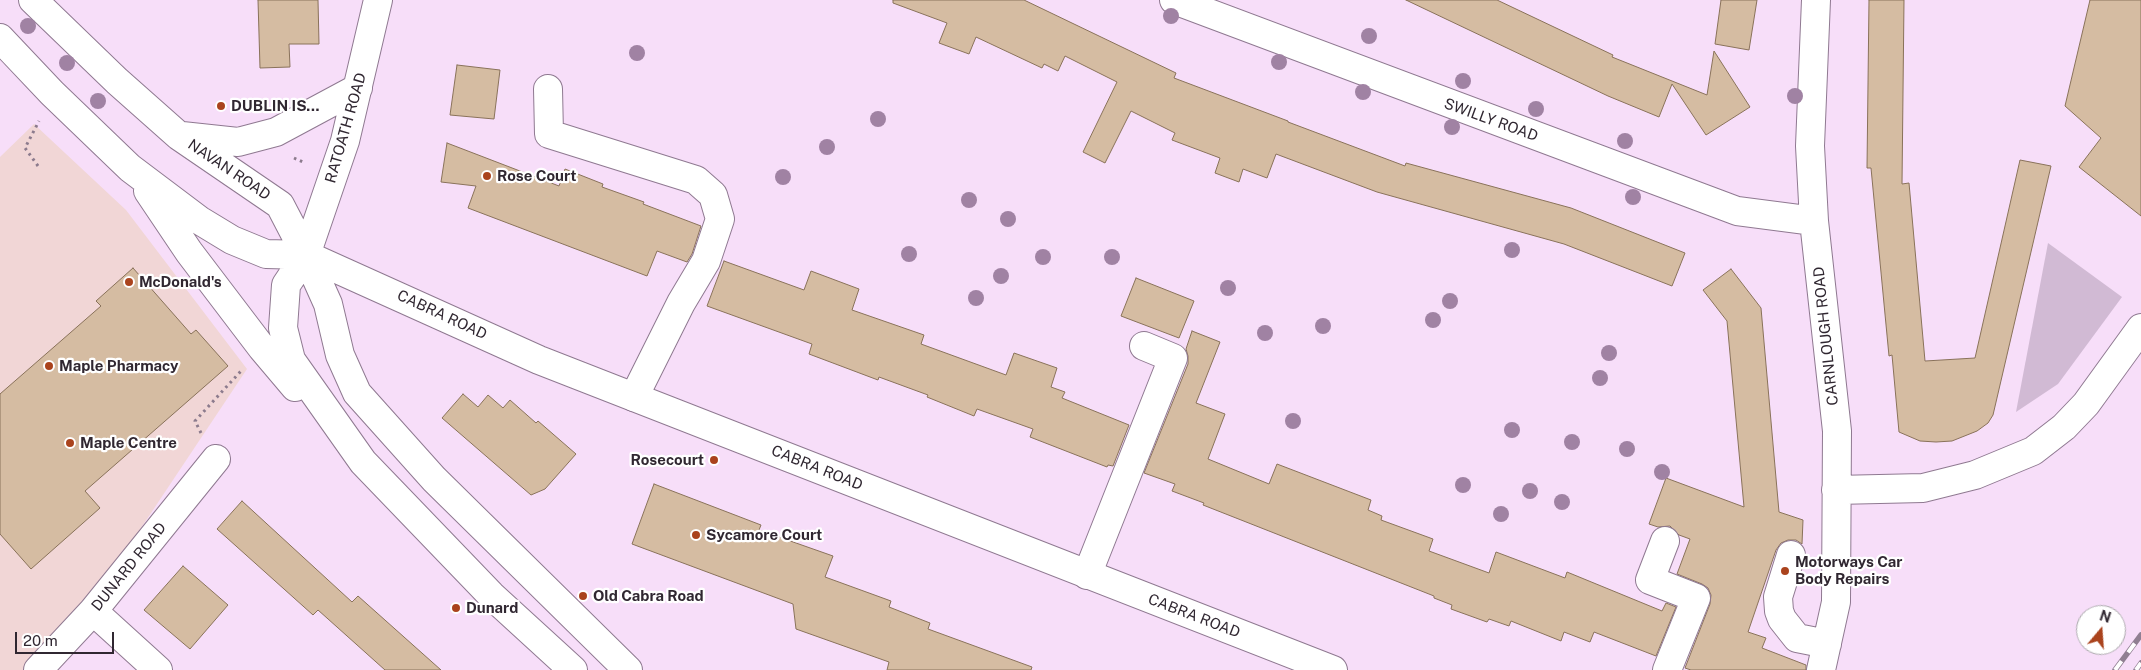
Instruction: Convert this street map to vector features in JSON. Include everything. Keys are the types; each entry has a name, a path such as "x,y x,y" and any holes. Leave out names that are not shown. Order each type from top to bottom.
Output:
{"main road":[{"name":"NAVAN ROAD","path":"33,0 110,74 179,136 280,205 306,255"},
{"name":"RATOATH ROAD","path":"306,255 345,141 378,0"},
{"name":"SWILLY ROAD","path":"1174,0 1737,211 1814,220"},
{"name":"CARNLOUGH ROAD","path":"1816,0 1810,146 1814,220 1837,431 1836,602 1824,657"},
{"path":"0,38 52,93 130,168 199,220 232,240 266,254 306,255"},
{"path":"179,136 238,142 254,138 276,132 358,88"},
{"path":"548,89 549,134 696,180 713,195 720,219 706,261 681,303 634,397"},
{"path":"130,168 189,252 262,348 363,462 491,595 573,670"},
{"path":"306,255 286,284 283,328 290,360 363,462"},
{"path":"306,255 328,304 340,355 357,393 434,479 628,670"},
{"name":"CABRA ROAD","path":"306,255 539,360 1333,670"},
{"path":"1836,490 1923,488 1975,475 2033,451 2064,427 2086,404 2141,328"},
{"path":"1087,575 1173,358 1144,346"},
{"name":"DUNARD ROAD","path":"38,670 93,611 216,460"},
{"path":"1665,540 1650,580 1696,598 1667,670"},
{"path":"1791,555 1778,597 1779,611 1782,620 1797,638 1824,657"},
{"path":"93,611 158,670"}],"path":[{"path":"38,166 25,148 52,93"},
{"path":"216,460 195,421 262,348"}],"shaded area":[{"name":"Maple Centre","path":"34,124 126,210 247,369 125,552 23,670 0,670 0,157"},
{"path":"2048,243 2122,297 2058,384 2016,412"}],"building":[{"path":"258,0 318,0 319,44 289,44 290,67 260,68"},
{"path":"893,0 1024,0 1176,73 1174,78 1288,122 1405,166 1406,163 1571,208 1685,253 1672,286 1564,244 1377,192 1276,154 1267,178 1243,169 1239,182 1215,173 1220,158 1172,140 1175,133 1131,111 1105,163 1083,152 1117,82 1065,56 1058,71 1044,64 1042,68 976,37 969,54 939,43 947,23 893,3"},
{"path":"1406,0 1497,0 1613,55 1612,57 1707,95 1714,51 1750,107 1706,135 1672,84 1659,117 1608,96"},
{"path":"1721,0 1757,0 1749,50 1715,44"},
{"path":"1869,0 1904,0 1902,184 1909,183 1925,361 1975,358 2020,160 2051,166 1993,415 1988,423 1977,431 1952,441 1920,441 1899,432 1892,355 1889,356 1871,168 1867,168"},
{"path":"2090,0 2141,0 2141,216 2079,167 2101,138 2065,106"},
{"path":"457,65 500,70 494,119 450,115"},
{"name":"Rose Court","path":"447,143 559,186 565,169 603,184 602,187 701,226 692,254 687,262 657,251 647,276 468,208 476,186 441,182"},
{"path":"724,261 804,290 811,271 859,289 852,310 924,335 921,344 1006,375 1014,353 1057,368 1051,387 1065,392 1062,398 1129,425 1113,466 1108,465 1107,467 1030,437 1033,429 977,409 974,416 927,397 928,395 879,377 878,380 809,354 812,344 707,306"},
{"name":"Maple Centre","path":"133,268 191,334 196,330 228,366 85,491 100,508 31,569 0,534 0,394 101,306 96,301"},
{"path":"1731,269 1761,308 1779,512 1803,520 1802,544 1796,540 1788,540 1781,543 1776,550 1748,632 1766,638 1762,648 1806,665 1806,670 1691,670 1685,668 1710,604 1711,595 1708,588 1702,584 1677,574 1690,539 1679,535 1670,526 1658,527 1649,524 1666,478 1744,507 1727,321 1703,290"},
{"path":"1136,278 1194,301 1179,338 1121,316"},
{"path":"1192,331 1220,342 1196,403 1225,414 1208,459 1269,484 1277,464 1371,500 1368,510 1382,516 1381,520 1433,539 1429,551 1489,573 1496,552 1565,578 1567,572 1662,611 1666,603 1676,607 1656,656 1594,632 1590,642 1564,632 1561,641 1511,621 1509,626 1489,619 1487,622 1451,609 1452,605 1434,598 1434,596 1203,505 1204,503 1172,491 1175,484 1144,473 1188,364 1186,349"},
{"path":"463,394 478,407 488,395 503,408 510,400 576,454 545,489 531,495 442,418"},
{"path":"654,484 761,525 759,530 833,556 825,577 891,601 889,607 930,623 928,629 1032,667 1031,670 887,670 889,662 796,629 793,604 632,544"},
{"path":"242,501 352,602 358,596 441,670 385,670 318,610 313,615 217,529"},
{"path":"183,566 228,605 190,649 144,610"}],"railway":[{"path":"2115,670 2141,635"},
{"path":"2136,670 2141,663"}],"place":[{"name":"DUBLIN IS...","path":"221,106"},
{"name":"Rose Court","path":"487,176"},
{"name":"McDonald's","path":"129,282"},
{"name":"Maple Pharmacy","path":"49,366"},
{"name":"Maple Centre","path":"70,443"},
{"name":"Rosecourt","path":"714,460"},
{"name":"Sycamore Court","path":"696,535"},
{"name":"Motorways Car Body Repairs","path":"1785,571"},
{"name":"Old Cabra Road","path":"583,596"},
{"name":"Dunard","path":"456,608"}]}
